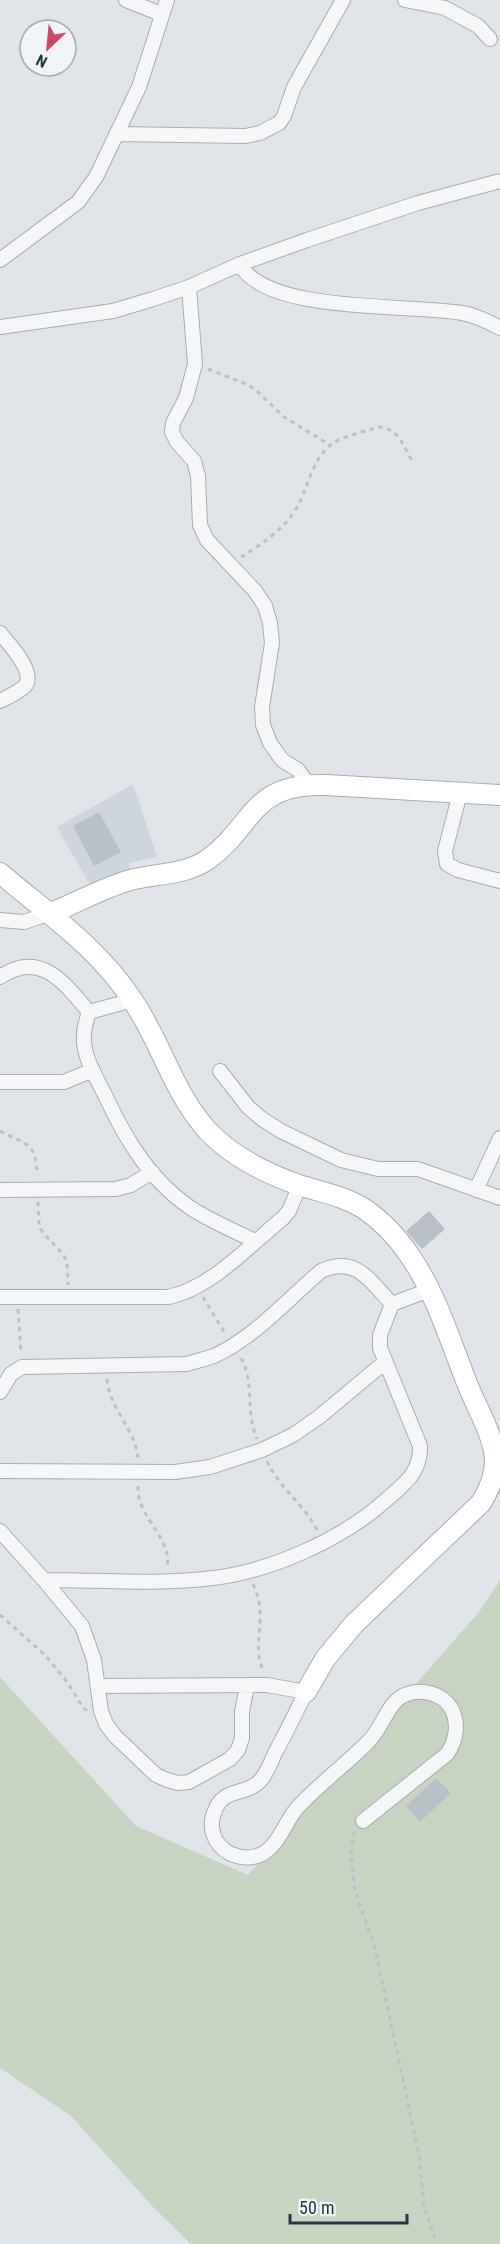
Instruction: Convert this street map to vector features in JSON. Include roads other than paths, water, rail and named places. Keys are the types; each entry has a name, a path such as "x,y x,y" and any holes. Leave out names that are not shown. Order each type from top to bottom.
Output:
{"street":[{"path":"126,0 161,14"},
{"path":"0,260 78,202 96,177 139,87 167,0"},
{"path":"116,134 244,136 260,133 279,123 284,116 294,87 344,0"},
{"path":"405,0 445,8 478,26 490,39"},
{"path":"0,327 113,310 189,287 240,264 418,203 500,181"},
{"path":"240,264 245,274 252,279 286,293 346,305 463,313 500,328"},
{"path":"189,287 195,364 186,398 173,423 172,432 177,442 194,461 198,476 200,525 207,540 255,591 265,606 272,643 262,706 263,725 270,743 282,760 298,770 308,784"},
{"path":"0,633 26,668 28,676 23,688 0,701"},
{"path":"0,920 24,922 127,881 186,870 206,860 223,846 252,811 269,797 285,789 308,784 500,795"},
{"path":"460,793 444,851 447,864 458,870 500,881"},
{"path":"0,873 80,938 104,963 133,1000 150,1029 174,1083 207,1130 223,1146 241,1159 263,1170 300,1185 340,1197 362,1208 380,1221 411,1256 429,1290 493,1448 495,1460 491,1483 481,1503 354,1624 325,1659 258,1783 222,1798 212,1820 212,1831 217,1843 238,1857 252,1858 263,1854 272,1846 295,1810 318,1786 369,1742 379,1730 395,1702 417,1691 430,1693 441,1699 450,1707 457,1724 457,1736 453,1745 447,1754 363,1821"},
{"path":"0,977 14,969 24,967 47,970 57,976 89,1012"},
{"path":"89,1012 133,1000"},
{"path":"89,1012 84,1035 86,1052 120,1128 134,1151 152,1172 196,1212 255,1241"},
{"path":"0,1082 64,1082 93,1070"},
{"path":"220,1071 248,1107 262,1119 281,1131 341,1160 378,1169 418,1169 500,1198"},
{"path":"476,1190 500,1138"},
{"path":"0,1190 116,1189 131,1185 152,1172"},
{"path":"0,1297 168,1298 197,1288 289,1210 300,1185"},
{"path":"0,1392 11,1374 22,1367 187,1364 212,1356 233,1346 321,1271 332,1266 344,1265 363,1274 392,1304"},
{"path":"44,1580 168,1581 214,1578 284,1559 349,1527 376,1509 414,1474 418,1465 420,1446 385,1362 380,1348 380,1335 392,1304 429,1290"},
{"path":"0,1471 175,1472 210,1467 262,1450 293,1435 319,1418 385,1362"},
{"path":"0,1531 82,1626 94,1660 101,1711 115,1736 156,1774 178,1783 189,1782 230,1759 238,1750 242,1738 247,1686"},
{"path":"98,1686 267,1685 306,1692"}]}
